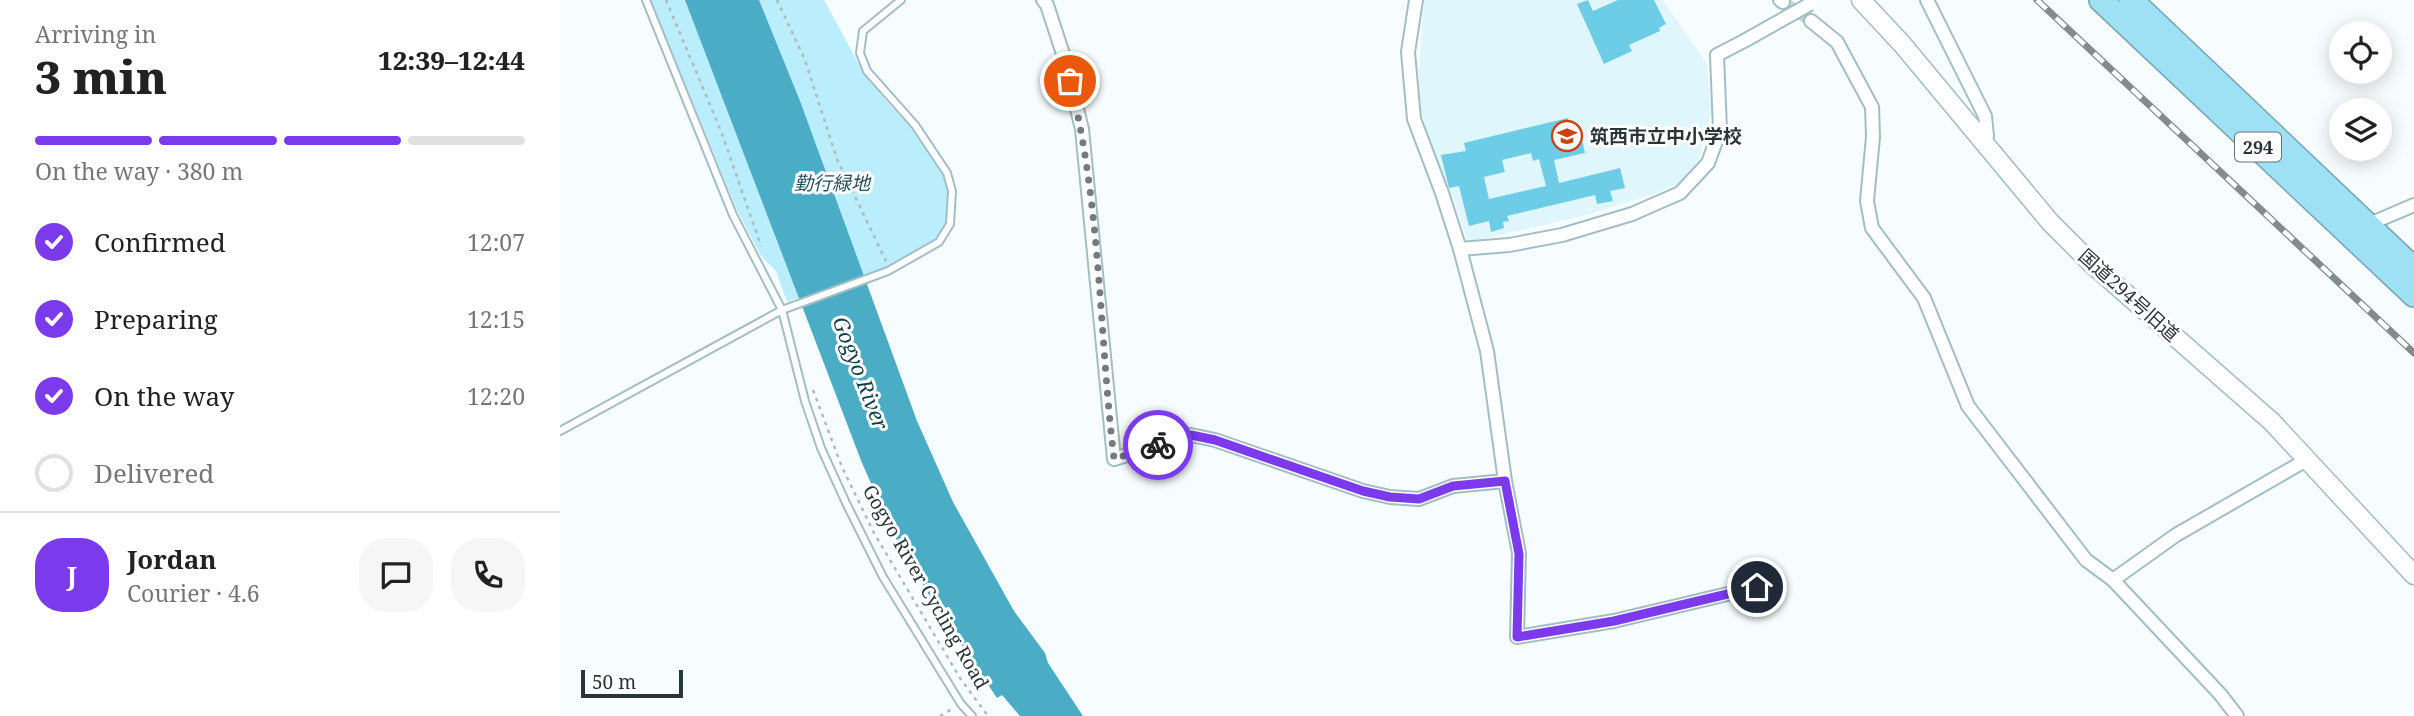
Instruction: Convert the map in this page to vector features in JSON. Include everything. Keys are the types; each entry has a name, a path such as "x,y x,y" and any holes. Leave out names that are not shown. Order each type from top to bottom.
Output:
{"highway":[{"name":"294","path":"2101,0 2414,295"},
{"name":"294","path":"2130,0 2414,269"}],"street":[{"path":"1043,0 1064,57 1082,129 1114,459 1191,435 1215,440 1363,491 1390,497 1419,499 1453,486 1505,481"},
{"path":"1416,0 1408,52 1414,119 1443,193 1487,351 1505,481 1519,554 1517,637 1614,621 1757,587"},
{"name":"国道294号旧道","path":"1861,0 1902,44 2026,196 2074,247 2272,422 2414,575"},
{"path":"1927,0 1985,116 1987,136 1984,144"},
{"path":"1460,249 1509,245 1562,235 1632,214 1681,193 1708,163 1720,130 1717,55 1813,2"},
{"path":"1811,21 1837,42 1872,107 1873,137 1867,201 1872,228 1924,298 1968,406 2086,560 2113,580 2220,694 2237,716"},
{"path":"2367,225 2414,205"},
{"path":"2113,580 2176,535 2308,459"}],"lane":[{"path":"646,0 733,215 785,309 805,401 821,448 846,503 883,577 961,704 972,716"},
{"path":"560,431 785,309 887,271 939,242 950,224 952,191 947,173 915,125 867,71 860,53 863,31 901,0"}],"path":[{"path":"666,0 721,131 765,257"},
{"path":"777,0 805,60 837,159 887,271"},
{"name":"Gogyo River Cycling Road","path":"811,384 842,467 874,533 960,678 988,716"},
{"path":"940,716 961,704"},
{"path":"949,711 951,716"}],"shaded area":[{"name":"筑西市立中小学校","path":"1424,0 1663,0 1707,64 1711,112 1698,161 1679,183 1651,195 1583,216 1468,242 1453,197 1436,160 1421,112 1419,73"}],"green space":[{"name":"勤行緑地","path":"651,0 824,0 861,68 886,101 912,128 942,171 948,191 946,226 934,240 889,266 787,302 776,271 761,256 736,208"}],"water":[{"name":"Gogyo River","path":"685,0 759,0 800,101 917,421 953,502 1014,611 1045,653 1048,663 1083,716 1020,716 1002,695 997,698 936,607 894,535 862,463"}],"building":[{"path":"1588,0 1593,11 1618,0 1654,0 1666,24 1659,28 1660,31 1629,45 1632,51 1604,64 1577,4"},
{"path":"1568,118 1572,138 1581,136 1585,153 1554,160 1559,183 1620,168 1625,188 1610,191 1613,201 1597,204 1595,195 1507,216 1509,221 1503,222 1504,228 1491,232 1489,221 1469,226 1459,186 1449,188 1441,155 1466,151 1464,143","holes":["1531,153 1533,161 1539,159 1546,186 1489,199 1484,177 1505,172 1502,160"]}],"tunnel":[{"path":"1783,2 1811,21"}],"railway":[{"path":"2037,0 2414,353"}],"way so far":[{"path":"1070,81 1082,129 1089,184 1114,459 1158,445"}],"place":[{"name":"筑西市立中小学校","path":"1567,136"}],"route":[{"path":"1158,445 1191,435 1215,440 1363,491 1390,497 1419,499 1453,486 1505,481 1519,554 1517,637 1614,621 1757,587"}]}
